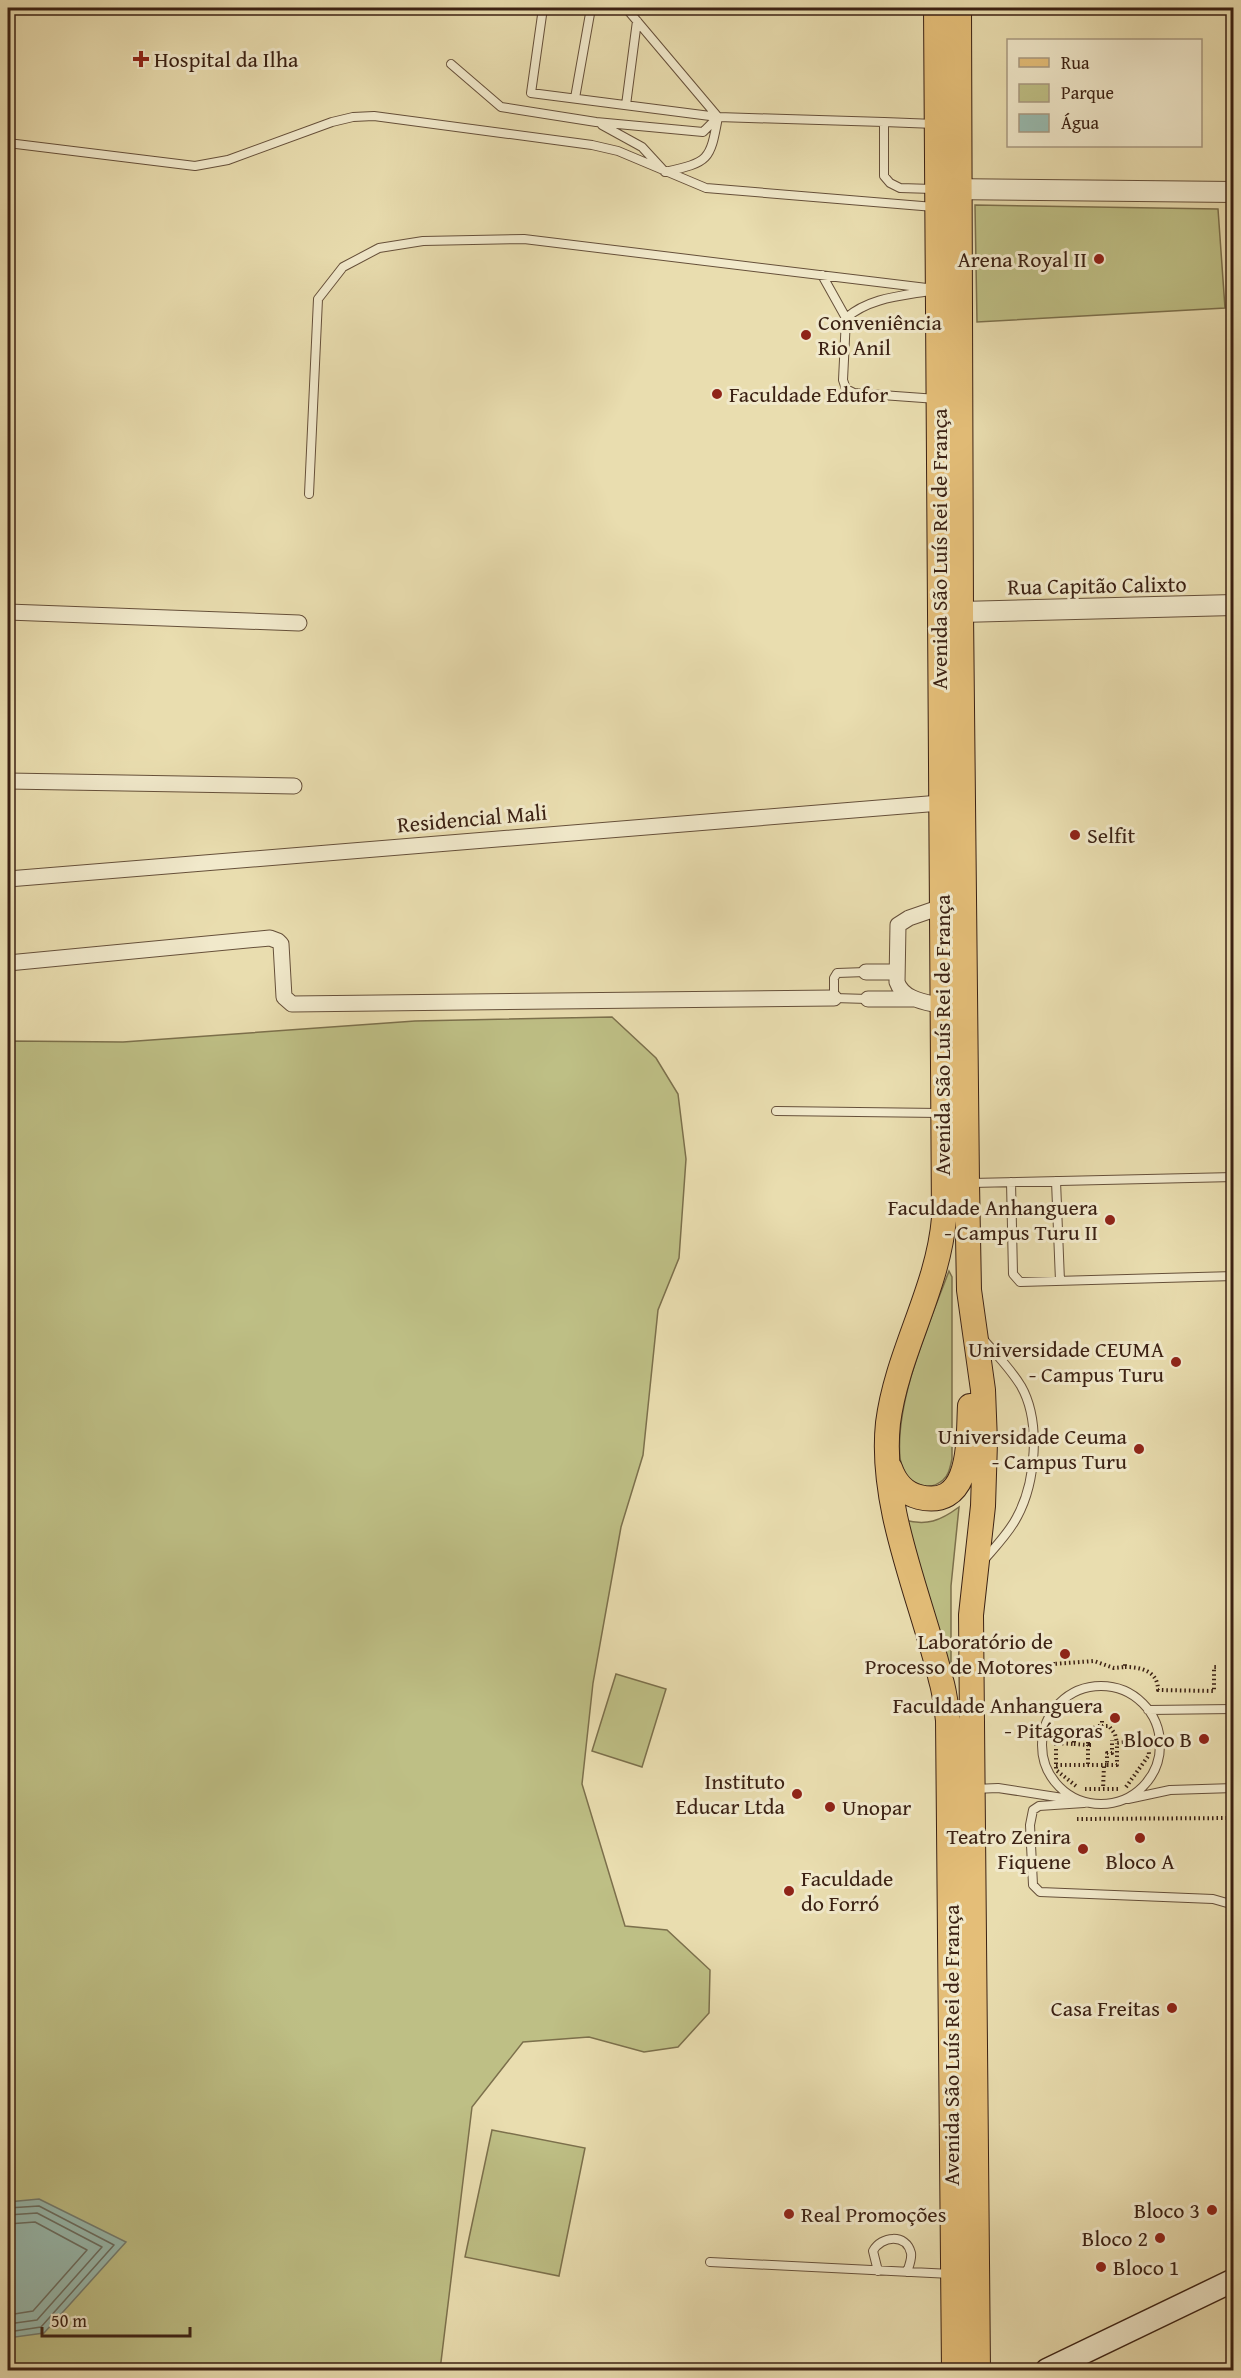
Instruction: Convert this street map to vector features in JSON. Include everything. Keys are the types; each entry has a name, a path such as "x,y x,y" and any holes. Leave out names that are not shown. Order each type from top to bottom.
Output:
{"main road":[{"name":"Avenida São Luís Rei de França","path":"936,8 936,124 944,195 961,612 969,1290 983,1390 985,1442 983,1506 974,1571 971,1615 978,2370"},
{"name":"Avenida São Luís Rei de França","path":"954,2370 948,1720 942,1682 897,1526 888,1461 888,1425 896,1388 932,1283 942,1237 937,289 959,8"},
{"path":"888,1461 899,1485 914,1496 930,1498 943,1495 955,1487 959,1481 967,1461 974,1329"},
{"path":"1047,2370 1233,2280"}],"street":[{"path":"944,195 1233,192"},
{"name":"Rua Capitão Calixto","path":"961,612 1233,605"},
{"path":"8,612 299,623"},
{"path":"8,781 294,786"},
{"name":"Residencial Mali","path":"8,879 940,803"},
{"path":"915,999 899,989 898,925 909,918 941,907"},
{"path":"8,963 270,938 278,940 280,944 284,997 292,1004 834,998"},
{"path":"866,972 897,972"},
{"path":"868,999 915,999 942,1006"}],"lane":[{"path":"543,8 531,93 718,117 936,124"},
{"path":"575,99 591,8"},
{"path":"626,8 718,117"},
{"path":"626,105 637,21"},
{"path":"451,64 501,107 596,122 703,132 718,117"},
{"path":"8,143 195,166 228,160 332,122 353,117 374,116 592,145 618,151 706,188 944,195"},
{"path":"666,172 689,167 707,158 712,147 718,117"},
{"path":"596,122 642,147 666,172"},
{"path":"884,122 884,176 890,183 900,188 944,195"},
{"path":"309,494 318,299 343,267 379,248 423,241 524,238 937,289"},
{"path":"822,275 846,318 843,380 846,388 855,393 938,399"},
{"path":"846,318 857,309 874,302 937,289"},
{"path":"866,972 837,973 834,978 834,998 868,999"},
{"path":"776,1111 943,1113"},
{"path":"967,1183 1233,1177"},
{"path":"1056,1181 1060,1281"},
{"path":"1011,1182 1013,1274 1020,1282 1233,1276"},
{"path":"974,1329 1021,1386 1031,1416 1033,1445 1029,1489 1023,1505 1001,1540 974,1571"},
{"path":"1092,1802 1068,1793 1058,1785 1045,1764 1042,1739 1045,1725 1060,1702 1072,1693 1099,1686 1127,1692 1139,1700 1155,1722 1159,1737 1157,1760 1146,1782 1137,1790 1116,1801"},
{"path":"1148,1710 1233,1708"},
{"path":"972,1789 998,1788 1092,1802"},
{"path":"1233,1788 1170,1790 1116,1801 1039,1806 1034,1810 1030,1825 1034,1885 1040,1892 1213,1899 1233,1905"},
{"path":"878,2271 873,2251 879,2242 890,2238 898,2239 911,2254 907,2272"},
{"path":"710,2262 953,2274"}],"path":[{"path":"1053,1662 1053,1664 1094,1661 1114,1668 1125,1665 1136,1667 1152,1674 1158,1681 1158,1690 1214,1691 1214,1667 1218,1667"},
{"path":"1056,1765 1088,1765 1117,1765 1118,1743 1109,1726 1102,1724 1096,1726 1088,1735 1090,1745 1088,1765"},
{"path":"1090,1745 1056,1743 1056,1770 1079,1789 1124,1790 1149,1755 1148,1738 1118,1743"},
{"path":"1103,1789 1107,1753 1112,1753 1112,1740"},
{"path":"1071,1819 1233,1818"}],"green space":[{"name":"Arena Royal II","path":"975,205 1218,209 1225,308 977,322"},
{"path":"612,1017 656,1058 678,1094 686,1159 679,1258 658,1310 643,1455 621,1527 593,1683 582,1784 625,1926 667,1930 710,1970 709,2013 678,2047 644,2052 589,2037 523,2042 472,2107 440,2370 8,2370 8,1041 123,1042 415,1021"},
{"path":"949,1271 952,1277 952,1459 945,1478 929,1486 915,1482 905,1472 900,1458 900,1436 903,1412 915,1363"},
{"path":"959,1507 951,1586 951,1683 904,1520 933,1521"},
{"path":"616,1674 666,1689 642,1767 592,1751"},
{"path":"492,2130 585,2148 559,2276 465,2257"}],"water":[{"path":"39,2199 126,2242 44,2333 8,2338 8,2202"}],"place":[{"name":"Hospital da Ilha","path":"141,59"},
{"name":"Arena Royal II","path":"1099,259"},
{"name":"Conveniência Rio Anil","path":"806,335"},
{"name":"Faculdade Edufor","path":"717,394"},
{"name":"Selfit","path":"1075,835"},
{"name":"Faculdade Anhanguera - Campus Turu II","path":"1110,1220"},
{"name":"Universidade CEUMA - Campus Turu","path":"1176,1362"},
{"name":"Universidade Ceuma - Campus Turu","path":"1139,1449"},
{"name":"Laboratório de Processo de Motores","path":"1065,1654"},
{"name":"Faculdade Anhanguera - Pitágoras","path":"1115,1718"},
{"name":"Bloco B","path":"1204,1739"},
{"name":"Instituto Educar Ltda","path":"797,1794"},
{"name":"Unopar","path":"830,1807"},
{"name":"Bloco A","path":"1140,1838"},
{"name":"Teatro Zenira Fiquene","path":"1083,1849"},
{"name":"Faculdade do Forró","path":"789,1891"},
{"name":"Casa Freitas","path":"1172,2008"},
{"name":"Bloco 3","path":"1212,2210"},
{"name":"Real Promoções","path":"789,2214"},
{"name":"Bloco 2","path":"1160,2238"},
{"name":"Bloco 1","path":"1101,2267"}]}
